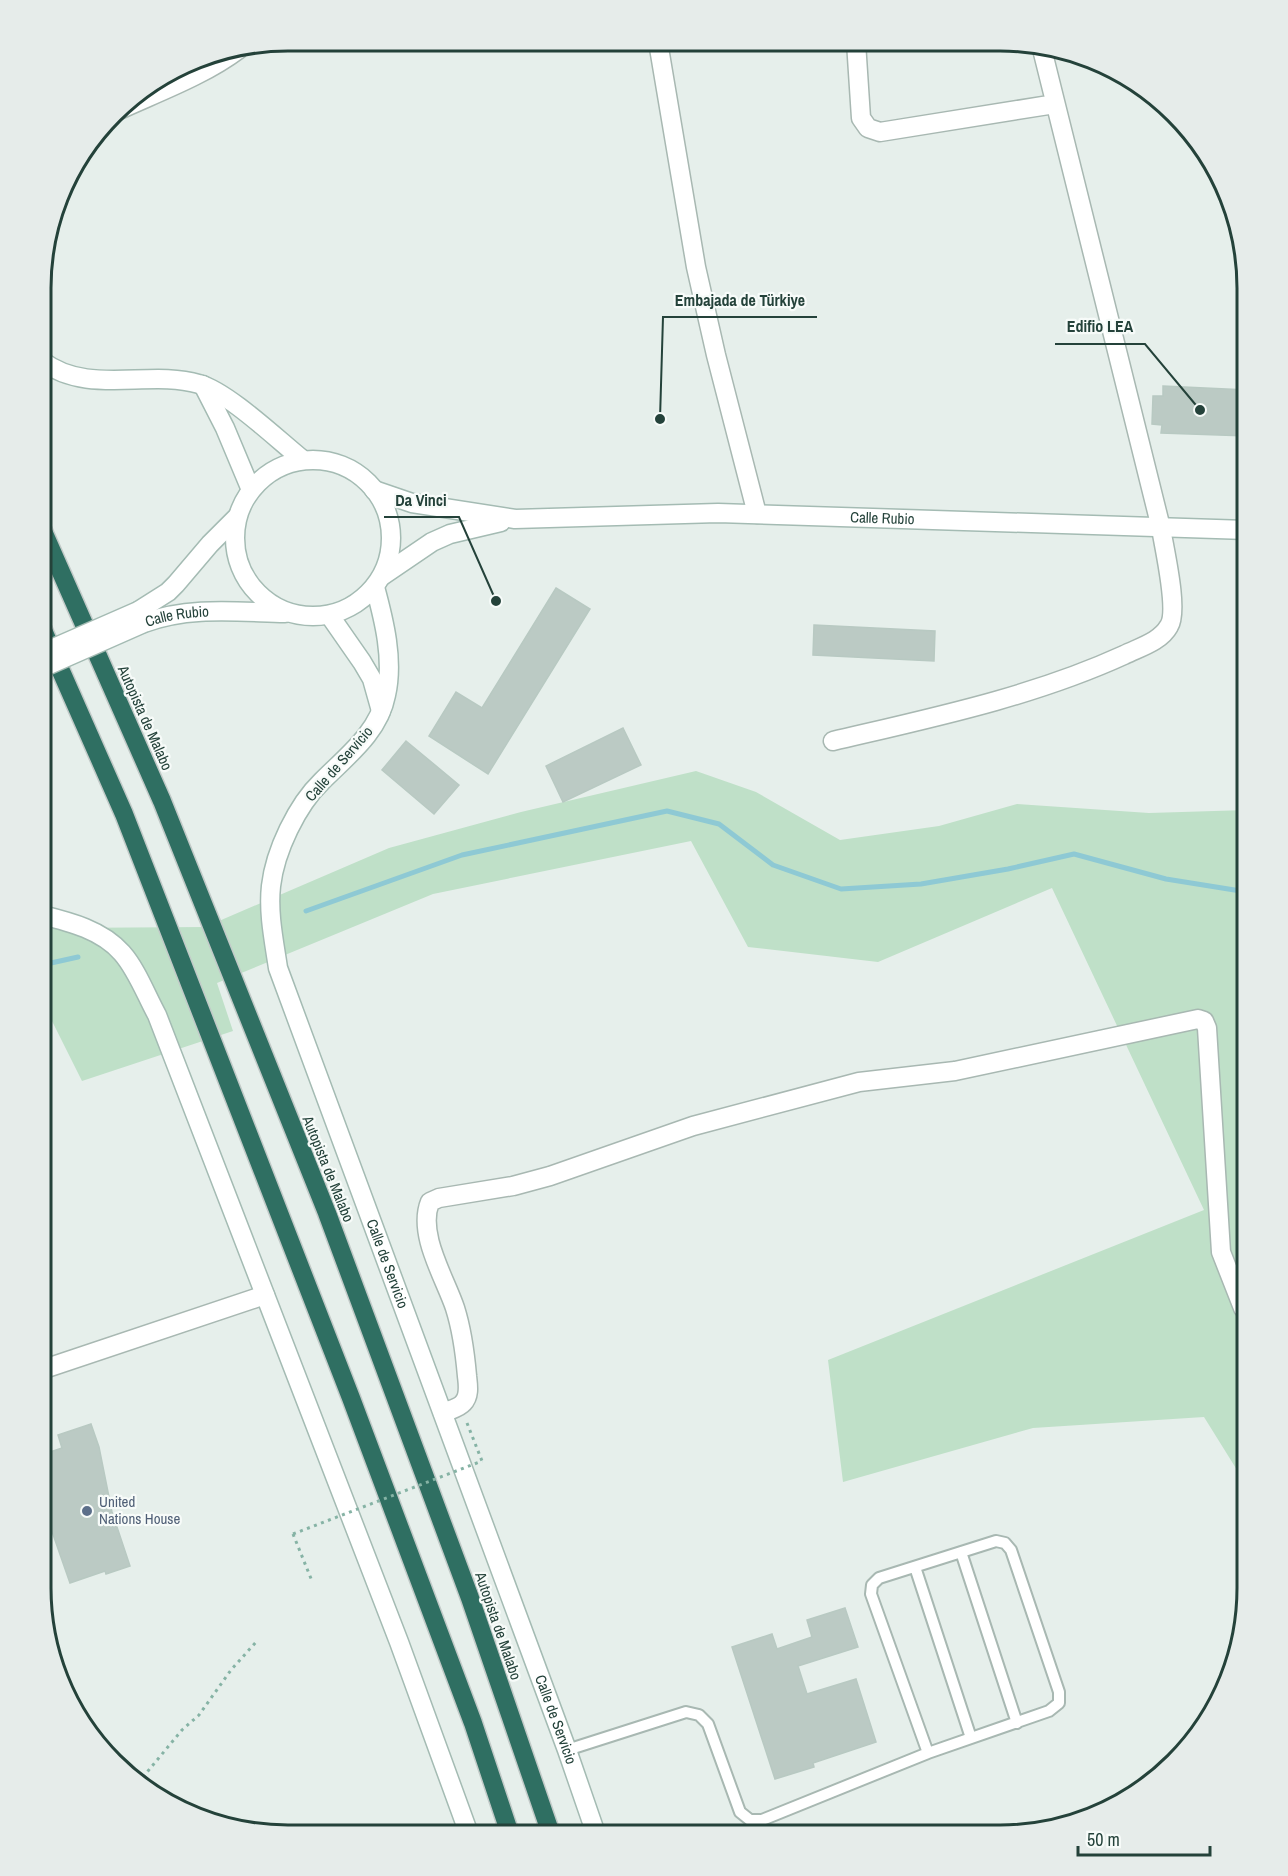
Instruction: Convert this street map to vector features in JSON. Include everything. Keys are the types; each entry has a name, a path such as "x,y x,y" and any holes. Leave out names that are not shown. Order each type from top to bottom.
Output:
{"highway":[{"name":"Autopista de Malabo","path":"51,549 162,801 327,1213 470,1598 548,1825"},
{"path":"51,648 124,814 291,1244 473,1723 507,1825"}],"street":[{"path":"660,51 696,267 757,514"},
{"path":"857,51 861,118 868,128 880,132 1055,105"},
{"path":"833,741 958,712 1045,686 1104,664 1158,639 1170,625 1173,606 1161,528 1043,55"},
{"path":"150,95 222,61"},
{"path":"51,365 71,375 93,380 172,380 203,385 223,396 303,460"},
{"path":"203,385 225,428 251,490"},
{"path":"303,460 330,461 355,472 375,490 386,509 391,532 390,554 379,581 362,600 330,616 309,617 289,613 267,602 250,585 239,564 234,541 237,517 251,490 265,475 283,465 303,460"},
{"name":"Calle Rubio","path":"375,490 412,503 515,519"},
{"name":"Calle Rubio","path":"379,581 441,538 472,528 515,519 718,513 1237,530"},
{"name":"Calle Rubio","path":"51,663 141,617 176,585 210,544 237,517"},
{"name":"Calle de Servicio","path":"379,581 389,674 386,696 372,729 357,748 319,784 281,845 271,886 272,926 278,968 593,1825"},
{"name":"Calle Rubio","path":"51,650 141,617 183,612 289,613"},
{"name":"Calle de Servicio","path":"330,616 372,679 381,711"},
{"path":"51,917 98,934 122,953 157,1015 399,1642 460,1825"},
{"path":"443,1413 463,1404 468,1394 468,1387 465,1348 455,1308 427,1229 427,1211 430,1202 439,1198 532,1181 693,1126 859,1082 955,1071 1198,1019 1204,1021 1207,1028 1221,1252 1237,1293"},
{"path":"51,1367 265,1295"}],"lane":[{"path":"567,1750 686,1712 699,1715 708,1724 740,1812 750,1820 762,1820 928,1753 1049,1711 1059,1703 1059,1692 1011,1550 1005,1543 996,1540 879,1578 872,1585 872,1594 928,1753"},
{"path":"961,1552 1017,1723"},
{"path":"915,1567 971,1738"}],"path":[{"path":"312,1581 293,1533 482,1461 467,1423"},
{"path":"144,1776 182,1730 199,1715 231,1670 256,1641"}],"green space":[{"path":"696,771 756,792 840,840 939,826 1017,804 1149,813 1237,810 1237,1470 1204,1417 1033,1428 843,1482 828,1360 1204,1210 1052,888 878,962 748,947 691,841 433,894 217,983 233,1031 82,1081 51,1019 51,929 205,927 389,848 521,812"}],"building":[{"path":"1163,386 1237,390 1237,436 1161,433 1162,425 1152,424 1153,396 1163,396"},
{"path":"556,588 590,609 488,774 429,736 456,692 482,708"},
{"path":"814,625 935,631 934,661 813,655"},
{"path":"623,728 641,765 563,802 546,766"},
{"path":"406,741 459,785 434,814 382,770"},
{"path":"91,1424 99,1447 112,1512 130,1566 106,1574 105,1571 70,1583 51,1529 51,1452 62,1448 58,1435"},
{"path":"845,1608 858,1647 798,1666 807,1694 856,1679 876,1742 813,1763 814,1767 775,1779 732,1647 772,1634 777,1649 812,1637 807,1620"}],"waterway":[{"path":"306,911 462,855 667,811 719,824 773,865 841,889 921,884 1008,869 1074,854 1166,879 1237,890"},
{"path":"51,963 78,957"}],"place":[{"name":"Edifio LEA","path":"1200,410"},
{"name":"Embajada de Türkiye","path":"660,419"},
{"name":"Da Vinci","path":"496,601"},
{"name":"United Nations House","path":"87,1511"}]}
